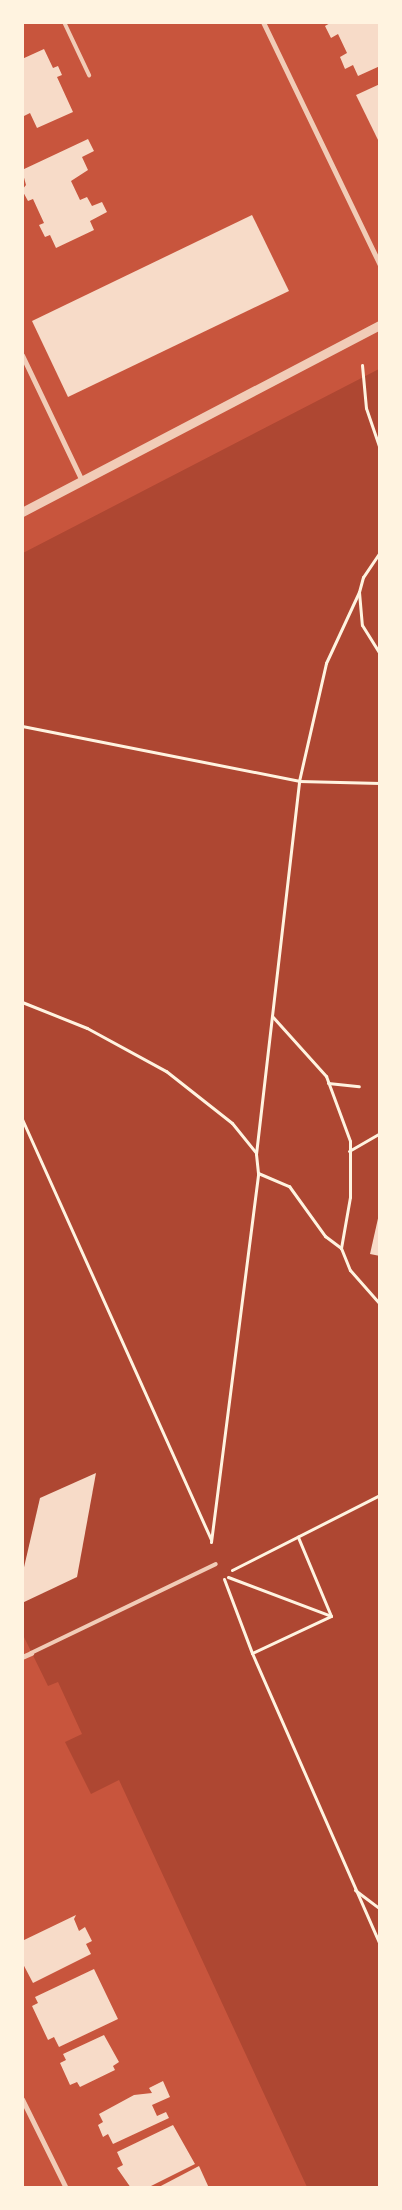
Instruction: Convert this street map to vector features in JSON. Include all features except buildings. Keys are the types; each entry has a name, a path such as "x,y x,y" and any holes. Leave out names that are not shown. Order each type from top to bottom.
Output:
{"street":[{"path":"264,22 380,265"},
{"path":"22,512 380,325"},
{"path":"22,355 82,481"},
{"path":"22,1657 31,1653"},
{"path":"22,2099 66,2188"}],"lane":[{"path":"64,22 88,75"},
{"path":"31,1653 216,1564"}],"path":[{"path":"362,365 366,408 380,449"},
{"path":"211,1542 258,1174 256,1154 299,781 326,664 359,592 363,577 380,552"},
{"path":"359,592 362,625 380,654"},
{"path":"22,726 299,781 380,783"},
{"path":"22,1002 87,1028 166,1070 232,1123 256,1154"},
{"path":"272,1016 317,1065 328,1083 350,1141 348,1152 350,1197 341,1248"},
{"path":"328,1083 359,1086"},
{"path":"22,1118 211,1542 216,1564"},
{"path":"348,1152 380,1133"},
{"path":"258,1174 289,1186 325,1236 341,1248 350,1270 380,1304"},
{"path":"222,1574 380,1495"},
{"path":"298,1537 332,1616"},
{"path":"222,1574 332,1616"},
{"path":"222,1574 252,1653 354,1890 380,1945"},
{"path":"252,1653 332,1616"},
{"path":"354,1890 380,1909"}],"shaded area":[{"path":"379,369 379,2187 307,2187 119,1780 91,1794 65,1742 82,1734 58,1682 48,1686 23,1635 23,553"}]}
